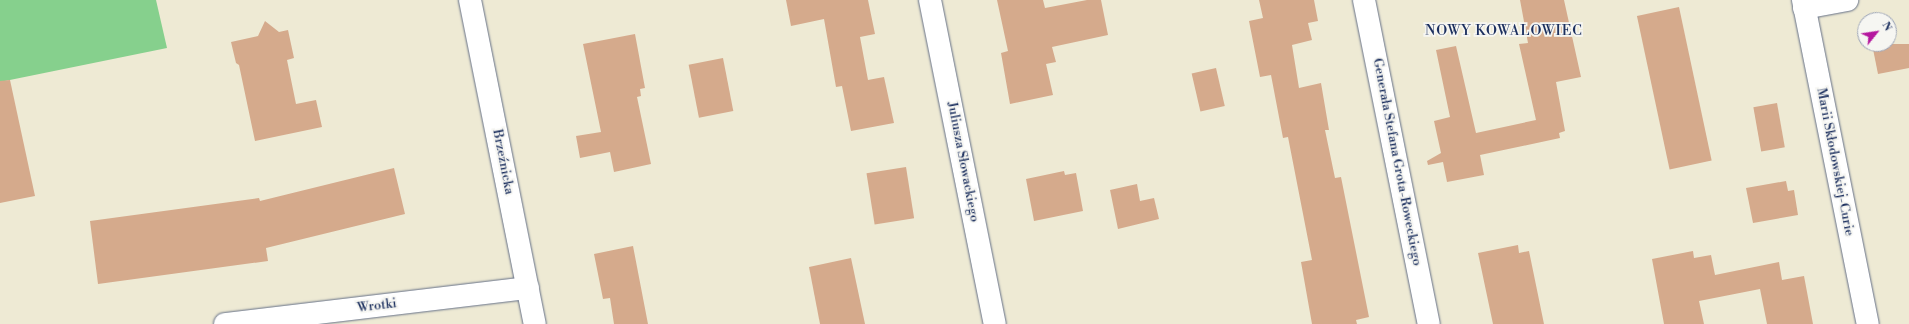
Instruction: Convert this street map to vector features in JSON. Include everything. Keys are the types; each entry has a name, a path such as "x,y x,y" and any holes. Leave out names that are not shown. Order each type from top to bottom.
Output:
{"street":[{"name":"Brzeźnicka","path":"470,0 535,324"},
{"name":"Juliusza Słowackiego","path":"930,0 995,324"},
{"name":"Generała Stefana Grota-Roweckiego","path":"1364,0 1429,324"},
{"path":"1803,4 1847,0"},
{"name":"Marii Skłodowskiej-Curie","path":"1803,4 1868,324"},
{"name":"Wrotki","path":"225,324 528,288"}],"green space":[{"path":"0,0 156,0 167,48 0,82"}],"building":[{"path":"786,0 868,0 875,34 860,37 868,80 884,77 894,123 851,131 842,86 836,87 824,19 791,26"},
{"path":"997,0 1043,0 1045,8 1087,0 1101,0 1108,35 1052,47 1056,62 1046,64 1053,95 1010,104 1001,53 1008,51"},
{"path":"1259,0 1314,0 1318,21 1308,23 1312,40 1292,45 1299,88 1321,83 1329,130 1325,130 1335,178 1341,177 1369,317 1356,320 1357,324 1312,324 1301,262 1312,260 1288,137 1283,138 1271,75 1260,77 1249,21 1263,18"},
{"path":"1520,0 1564,0 1581,77 1556,82 1565,131 1559,133 1560,138 1480,155 1484,175 1447,182 1443,162 1428,165 1427,161 1441,153 1434,121 1450,117 1436,50 1456,46 1476,133 1536,120 1519,44 1528,43"},
{"path":"1679,7 1712,161 1670,170 1637,16"},
{"path":"265,21 279,32 288,30 294,58 287,60 296,104 316,100 322,127 255,141 239,65 236,63 231,42 258,36"},
{"path":"635,34 645,88 640,89 641,96 637,97 651,164 614,172 610,152 580,158 576,136 601,132 583,44"},
{"path":"1897,44 1909,44 1909,68 1878,74 1874,52 1897,52"},
{"path":"723,58 733,111 699,118 689,65"},
{"path":"1216,68 1225,106 1200,112 1192,74"},
{"path":"10,80 35,196 0,203 0,81"},
{"path":"1777,103 1785,147 1761,151 1753,107"},
{"path":"906,167 914,218 875,225 866,173"},
{"path":"394,168 405,214 266,248 268,261 98,284 90,221 259,198 260,201"},
{"path":"1064,171 1065,175 1076,173 1083,211 1034,221 1026,179"},
{"path":"1786,181 1788,191 1794,190 1798,215 1753,223 1746,188"},
{"path":"1137,184 1140,201 1154,198 1159,219 1118,229 1110,190"},
{"path":"1518,245 1519,253 1529,251 1544,324 1493,324 1478,253"},
{"path":"633,246 648,324 614,324 610,298 603,299 594,254"},
{"path":"1693,251 1694,258 1711,255 1715,275 1779,262 1782,280 1804,276 1813,324 1767,324 1760,289 1699,301 1704,324 1664,324 1652,259"},
{"path":"851,258 865,324 820,324 809,267"}],"district":[{"name":"NOWY KOWALOWIEC","path":"1504,31"}]}
